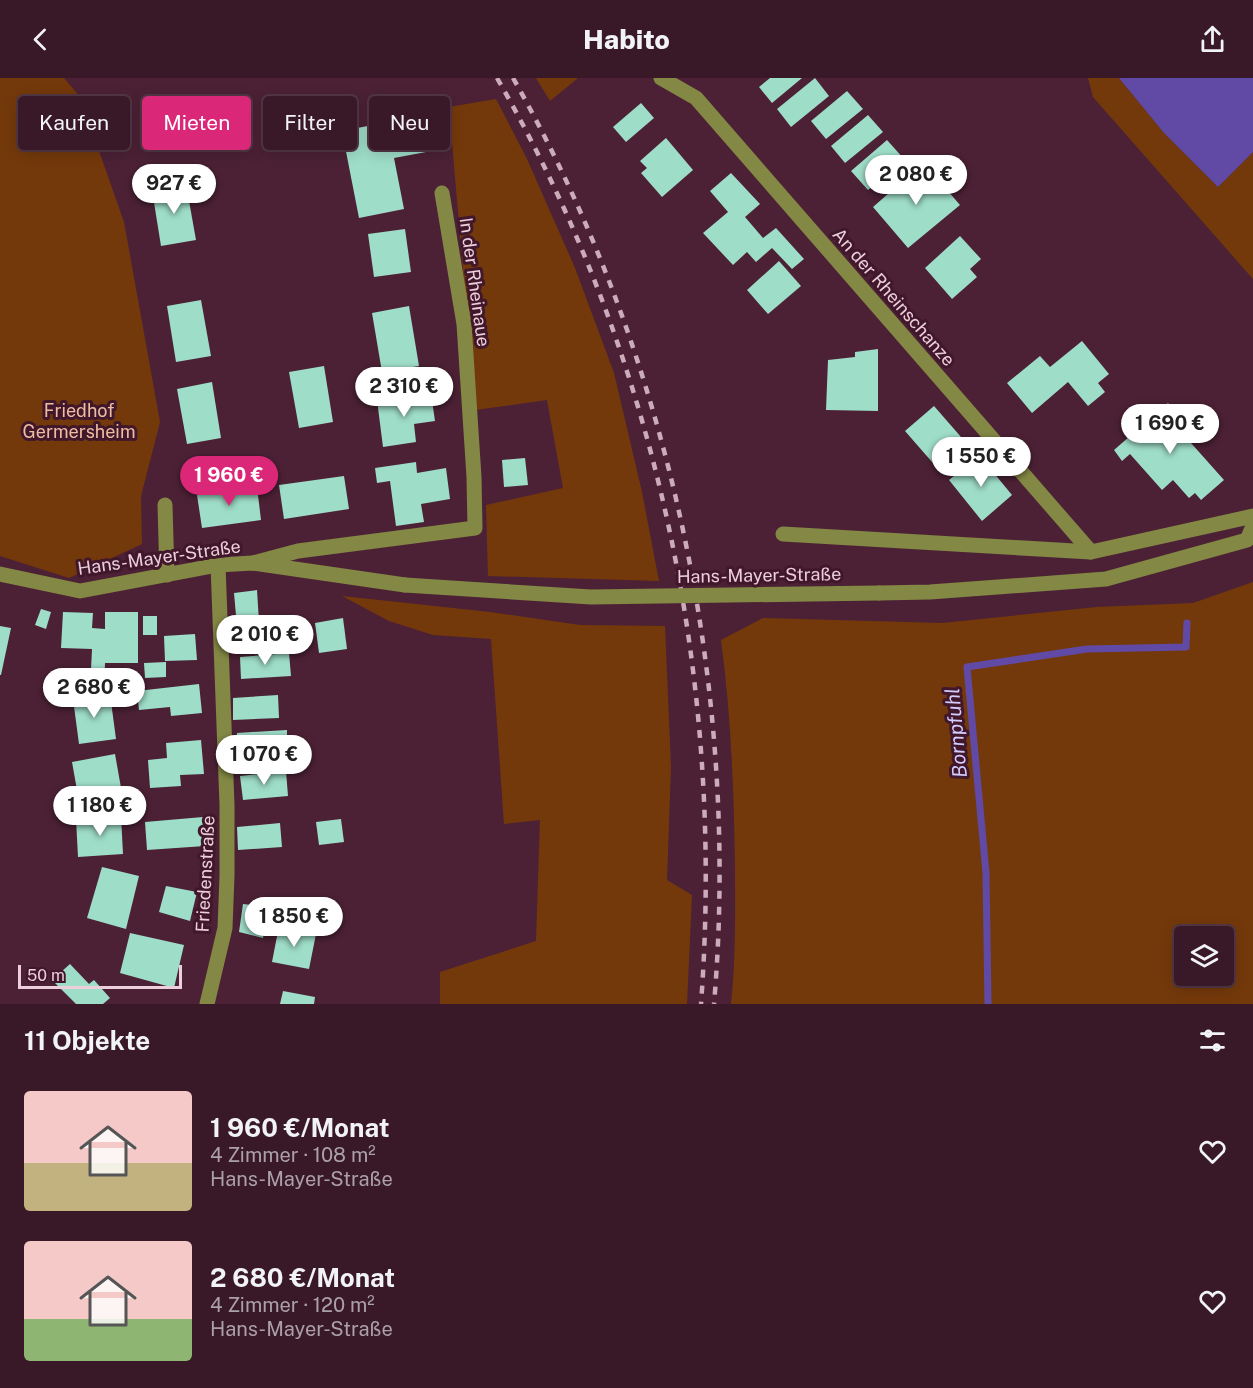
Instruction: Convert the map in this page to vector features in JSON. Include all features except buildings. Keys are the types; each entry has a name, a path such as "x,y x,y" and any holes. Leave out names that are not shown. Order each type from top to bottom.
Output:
{"street":[{"name":"An der Rheinschanze","path":"660,78 696,98 1091,552"},
{"name":"In der Rheinaue","path":"376,543 475,528 464,324 442,193"},
{"path":"165,505 167,575"},
{"path":"783,534 1091,552 1253,516"},
{"name":"Hans-Mayer-Straße","path":"0,574 80,591 218,565 253,563 405,585 591,597 930,592 1106,579 1247,540 1253,526"},
{"name":"Hans-Mayer-Straße","path":"253,563 298,551 376,543"},
{"name":"Friedenstraße","path":"207,1004 225,928 227,876 227,806 218,565"}],"green space":[{"name":"Friedhof Germersheim","path":"0,78 64,78 79,96 18,96 18,150 99,150 124,222 160,422 141,496 142,544 69,578 0,556"},
{"path":"536,78 578,78 550,101"},
{"path":"1088,78 1119,78 1164,133 1218,187 1253,152 1253,279 1093,97"},
{"path":"496,99 527,159 575,268 614,373 642,492 659,581 488,576 486,505 563,488 547,400 475,410 450,107"},
{"path":"1253,582 1253,1004 731,1004 735,936 734,810 730,725 721,640 763,618 942,623 1097,607 1193,603"},
{"path":"342,596 490,612 580,625 665,626 671,767 667,880 692,895 687,1004 440,1004 440,972 536,941 540,820 504,824 491,639 433,635 389,621"}],"shaded area":[{"path":"1119,78 1253,78 1253,152 1218,187 1164,133"}],"waterway":[{"name":"Bornpfuhl","path":"988,1004 986,873 967,667 1087,649 1186,647 1187,623"}],"railway":[{"path":"497,78 553,185 600,295 639,409 668,525 689,644 702,763 706,883 701,1004"},
{"path":"513,78 568,184 614,294 652,409 682,526 703,645 716,765 720,885 714,1004"}]}
